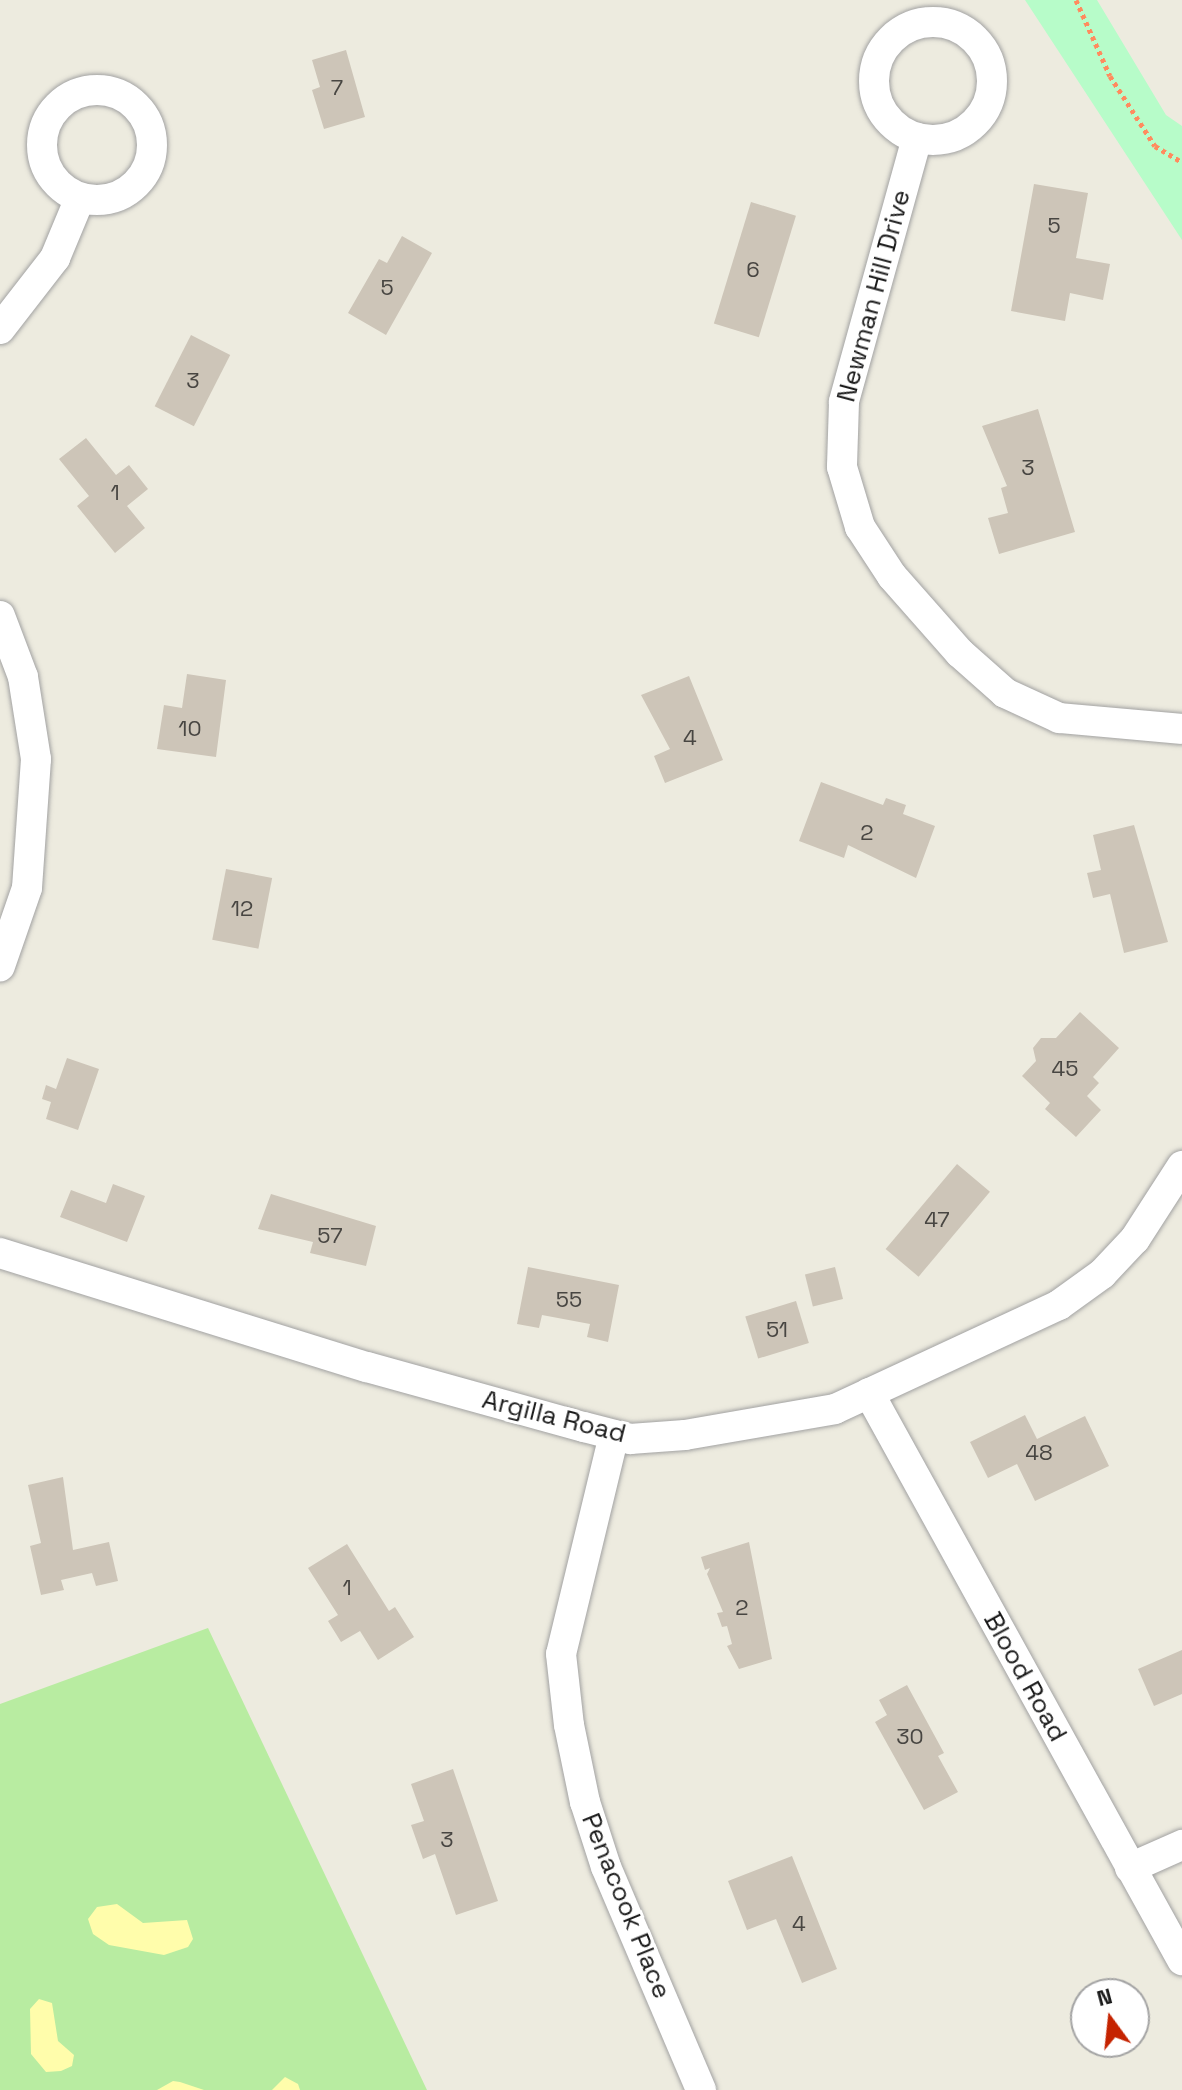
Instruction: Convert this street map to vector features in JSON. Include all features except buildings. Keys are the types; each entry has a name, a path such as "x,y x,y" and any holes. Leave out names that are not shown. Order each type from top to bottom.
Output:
{"street":[{"name":"Newman Hill Drive","path":"917,138 844,402 842,467 860,527 892,576 960,653 1005,693 1059,718 1182,729"},
{"path":"0,329 55,258 80,198"},
{"path":"0,616 23,677 36,774 27,888 0,966"},
{"name":"Argilla Road","path":"0,1253 367,1367 614,1435 685,1435 835,1409 1011,1329 1081,1290 1135,1239 1182,1166"},
{"name":"Blood Road","path":"869,1393 1182,1960"},
{"name":"Penacook Place","path":"614,1435 561,1654 569,1725 585,1802 606,1867 701,2090"},
{"path":"1130,1868 1182,1845"}],"path":[{"path":"1076,0 1110,76 1155,146 1182,162"}],"green space":[{"path":"1025,0 1097,0 1166,115 1182,126 1182,240"},
{"path":"208,1628 427,2090 0,2090 0,1704"}],"sand":[{"path":"117,1904 143,1923 187,1920 193,1939 188,1947 164,1955 109,1945 93,1934 88,1919 97,1907"},
{"path":"39,1999 52,2003 58,2041 74,2055 72,2066 61,2071 46,2072 31,2054 30,2009"},
{"path":"285,2077 298,2084 300,2090 272,2090"},
{"path":"173,2081 180,2082 204,2090 157,2090"}]}
